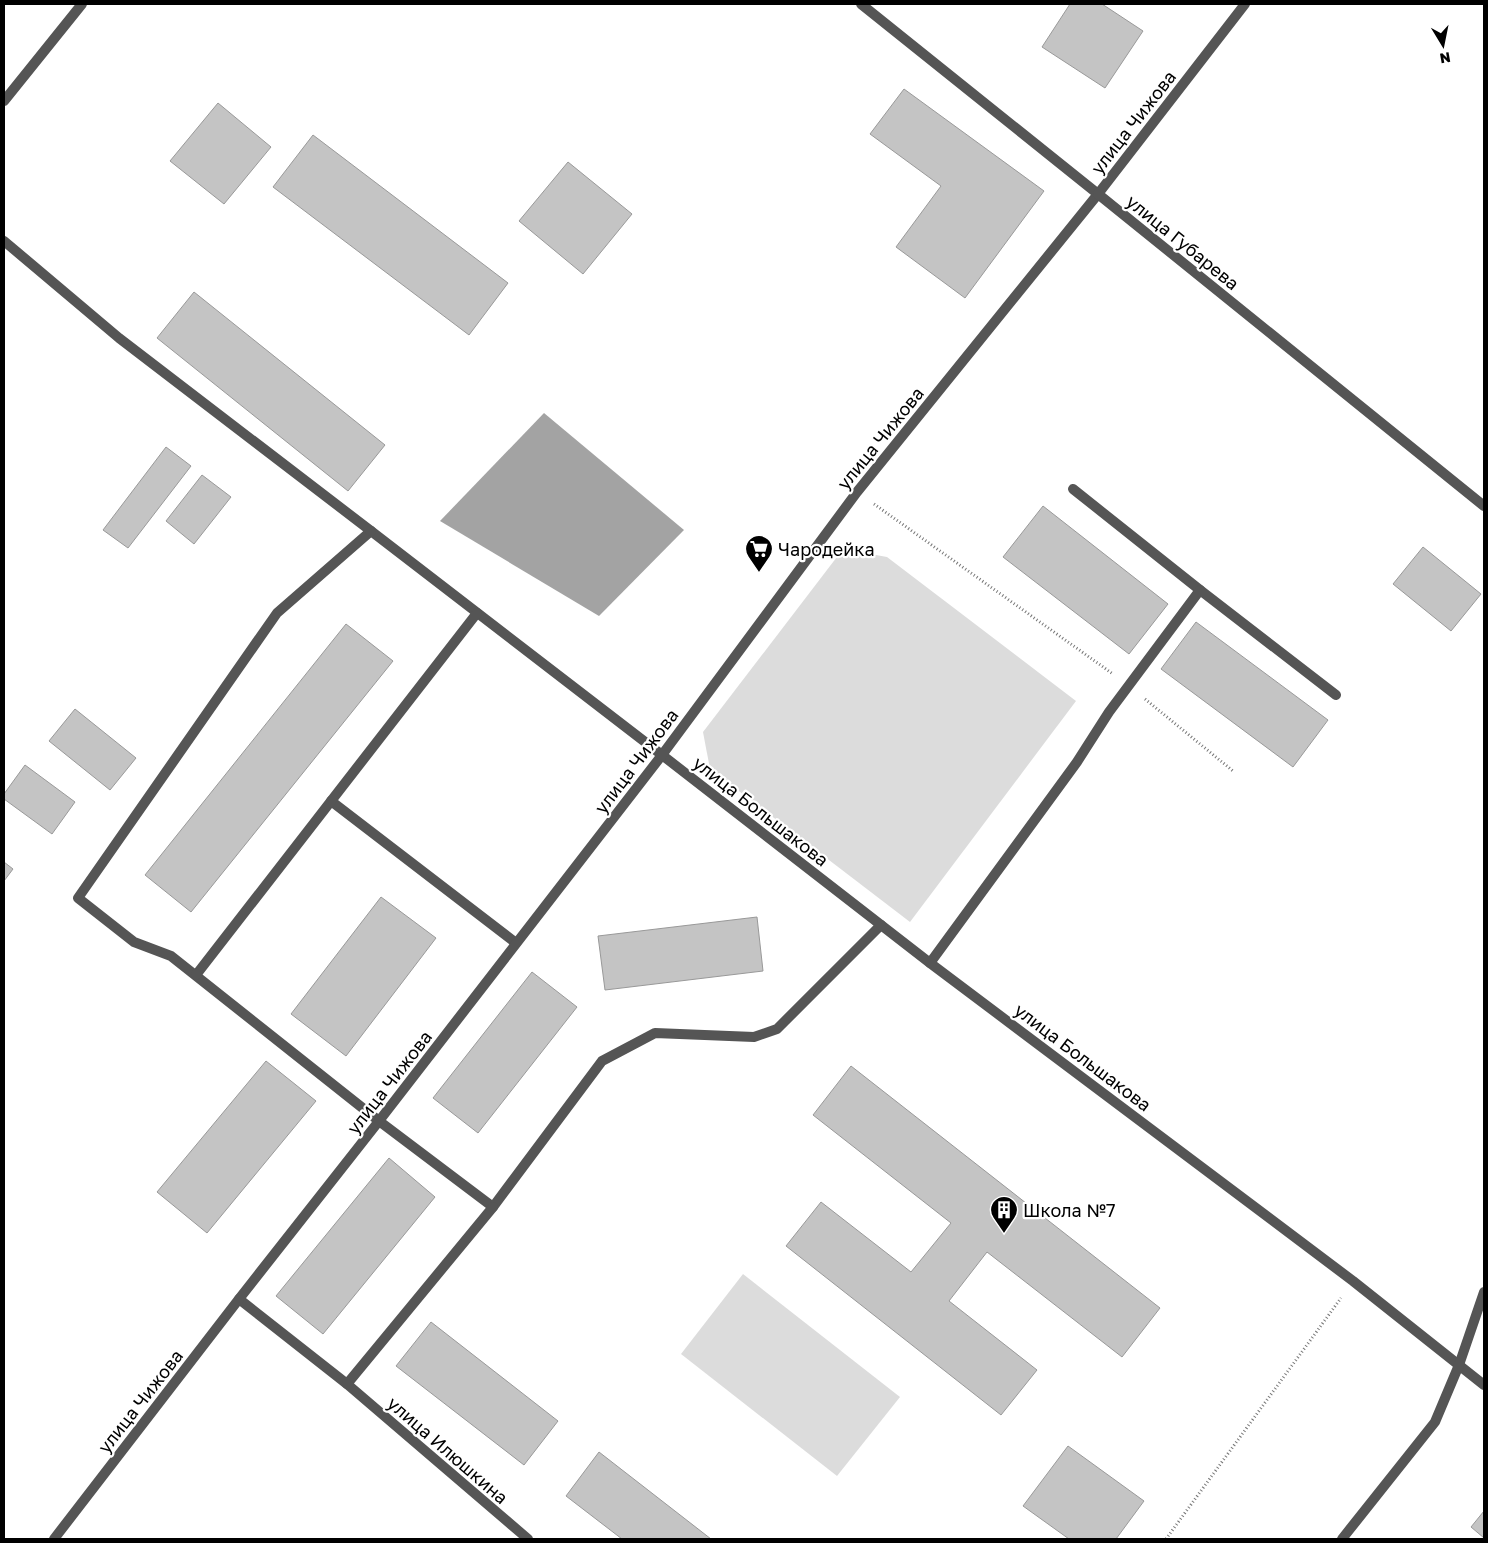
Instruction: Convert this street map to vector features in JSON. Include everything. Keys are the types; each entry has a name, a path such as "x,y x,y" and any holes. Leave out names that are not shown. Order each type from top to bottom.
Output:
{"street":[{"path":"4,101 82,4"},
{"name":"улица Губарева","path":"861,4 1484,506"},
{"name":"улица Чижова","path":"54,1539 662,755 857,492 1098,194 1245,4"},
{"name":"улица Большакова","path":"4,241 119,338 930,963 1353,1281 1484,1385"},
{"path":"1073,489 1336,695"},
{"path":"371,531 277,612 78,898 134,942 171,956 379,1121 493,1207"},
{"path":"930,963 1200,590"},
{"path":"196,975 477,613"},
{"path":"331,801 516,943"},
{"path":"347,1384 493,1207 602,1061 655,1033 754,1037 777,1029 881,925"},
{"path":"1342,1539 1435,1422 1459,1365 1484,1292"},
{"name":"улица Илюшкина","path":"239,1299 347,1384 528,1539"}],"path":[{"path":"857,492 1129,686 1232,771"},
{"path":"1166,1539 1353,1281"}],"shaded area":[{"path":"544,413 684,530 599,616 440,521"},
{"path":"843,549 887,557 1076,701 910,922 710,769 703,732"},
{"path":"743,1274 900,1397 837,1476 681,1354"}],"building":[{"path":"1070,4 1102,4 1143,31 1105,88 1042,47"},
{"path":"904,89 1044,191 965,298 896,247 941,186 870,134"},
{"path":"218,103 271,147 224,204 170,161"},
{"path":"313,135 508,283 469,335 273,187"},
{"path":"568,162 632,214 583,274 519,221"},
{"path":"194,292 385,445 348,491 157,338"},
{"path":"166,447 191,466 128,548 103,530"},
{"path":"202,475 231,497 194,544 166,521"},
{"path":"1043,506 1168,604 1129,654 1003,557"},
{"path":"1423,547 1481,594 1451,631 1393,584"},
{"path":"1196,622 1328,720 1293,767 1161,669"},
{"path":"346,624 393,661 191,912 145,875"},
{"path":"75,709 136,758 110,790 49,741"},
{"path":"25,765 75,802 52,834 4,799 4,794"},
{"path":"4,862 13,869 4,881"},
{"path":"381,897 436,938 346,1056 291,1014"},
{"path":"757,917 763,971 605,990 598,936"},
{"path":"532,972 577,1007 478,1133 433,1098"},
{"path":"266,1061 316,1101 207,1233 157,1192"},
{"name":"Школа №7","path":"851,1066 1160,1308 1122,1357 987,1252 949,1301 1037,1370 1001,1415 786,1246 821,1202 911,1272 951,1223 813,1115"},
{"path":"389,1158 435,1197 323,1334 276,1296"},
{"path":"431,1322 558,1421 524,1465 396,1366"},
{"path":"1068,1446 1144,1501 1116,1539 1069,1539 1023,1506"},
{"path":"599,1452 711,1539 622,1539 566,1496"},
{"path":"1484,1511 1484,1538 1471,1527"}],"place":[{"name":"Чародейка","path":"759,573"},
{"name":"Школа №7","path":"1004,1234"}]}
